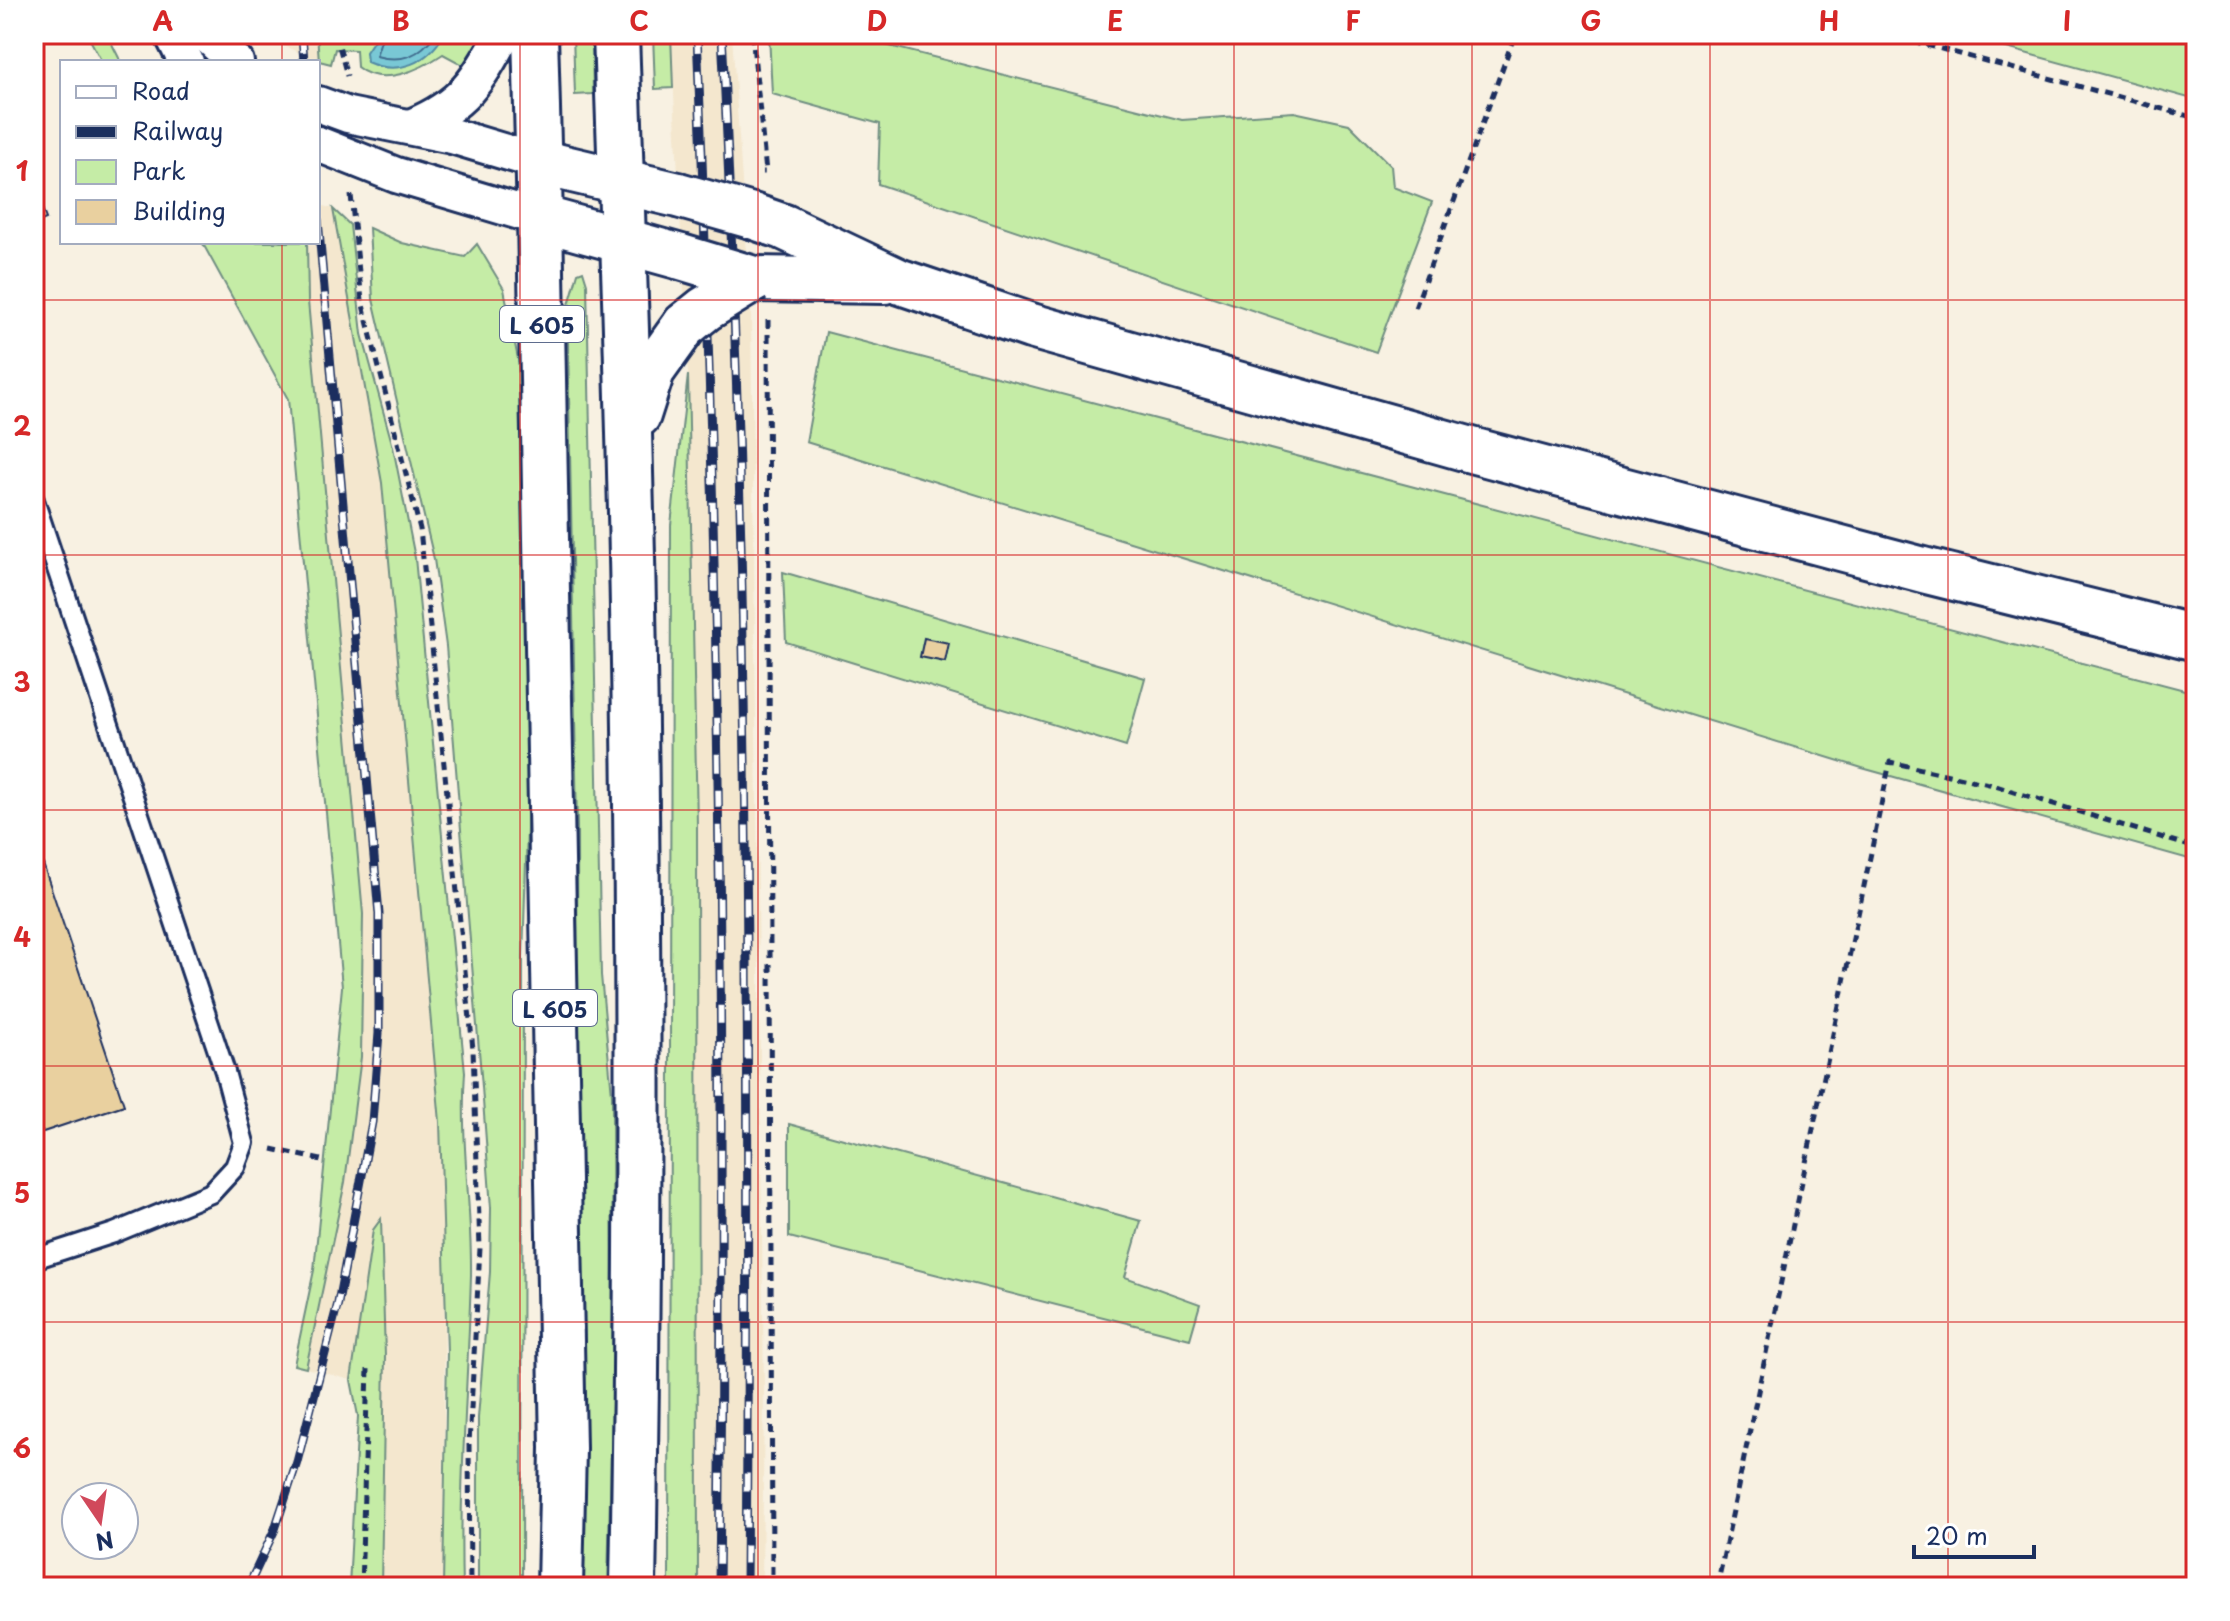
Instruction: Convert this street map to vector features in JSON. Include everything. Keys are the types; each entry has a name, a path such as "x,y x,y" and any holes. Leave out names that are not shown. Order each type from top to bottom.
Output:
{"main road":[{"name":"L 605","path":"535,34 562,1432 560,1587"},
{"path":"616,34 631,436 636,1111 633,1587"},
{"path":"539,162 752,216 784,227 898,281 1031,326 1475,451 1927,571 2196,638"},
{"path":"540,218 754,279 898,281"},
{"path":"631,436 652,371 685,325 754,279"}],"street":[{"path":"172,34 185,60"},
{"path":"206,34 234,60"},
{"path":"413,126 443,113 469,92 503,34"},
{"path":"320,105 348,115 413,126 539,162"},
{"path":"320,145 349,158 540,218"}],"lane":[{"path":"34,500 225,1072 244,1143 235,1167 211,1193 114,1233 34,1259"}],"path":[{"path":"336,34 347,77"},
{"path":"752,34 766,172"},
{"path":"1415,308 1515,34"},
{"path":"1886,34 2196,118"},
{"path":"349,158 362,301 420,529 473,1049 480,1248 469,1444 470,1587"},
{"path":"769,377 766,439 772,1587"},
{"path":"1717,1587 1890,762 1989,784 2196,848"},
{"path":"244,1143 326,1161"},
{"path":"361,1587 368,1369"}],"shaded area":[{"path":"283,34 317,34 319,60 317,60 284,46"},
{"path":"671,34 732,34 751,313 764,1391 762,1587 698,1587 697,825 688,375"},
{"path":"320,205 333,209 382,483 419,868 440,1122 445,1244 443,1587 381,1587 385,1356 381,1220 373,1230 351,1380 306,1368 345,1182 361,1057 363,914 308,301 307,244 320,244"}],"green space":[{"path":"87,34 107,34 120,60 101,60"},
{"path":"317,34 481,34 465,66 443,54 413,70 378,76 357,67 356,50 335,49 331,64 319,60"},
{"path":"573,34 592,34 593,94 575,95"},
{"path":"653,34 671,34 673,88 655,89"},
{"path":"769,34 842,34 1182,120 1294,112 1349,124 1391,166 1393,187 1432,202 1376,352 878,184 880,124 772,94"},
{"path":"1956,34 2196,34 2196,100"},
{"path":"333,209 350,225 362,334 393,447 415,558 465,1072 464,1123 471,1275 462,1587 443,1587 447,1352 440,1122 382,483"},
{"path":"369,228 402,243 465,257 477,244 504,289 521,374 530,733 523,958 522,1587 478,1587 478,1418 490,1272 491,1208 482,1087 446,646 434,559 373,299"},
{"path":"203,244 307,244 308,301 363,914 361,1057 345,1182 306,1368 294,1365 314,1270 342,987 288,399"},
{"path":"583,271 587,284 601,975 612,1095 613,1359 608,1587 579,1587 577,826 568,343 569,305 578,273"},
{"path":"826,332 2196,693 2196,861 1862,768 806,442"},
{"path":"688,375 697,825 698,1587 669,1587 671,525"},
{"path":"783,572 1145,678 1126,747 786,642"},
{"path":"789,1124 1141,1221 1125,1277 1200,1304 1190,1339 789,1237"},
{"path":"381,1219 385,1356 381,1587 349,1587 358,1416 351,1380 373,1230"}],"water":[{"path":"378,34 444,34 430,53 421,59 390,68 367,62 366,52"}],"building":[{"path":"34,191 46,219 34,224"},
{"path":"924,638 949,643 945,662 920,657"},
{"path":"34,837 124,1105 34,1135"}],"railway":[{"path":"302,34 304,60"},
{"path":"697,34 711,422 718,810 721,1199 719,1587"},
{"path":"722,34 738,422 746,810 746,1587"},
{"path":"248,1587 275,1529 297,1462 338,1303 372,1122 379,1033 379,914 320,243"}]}
